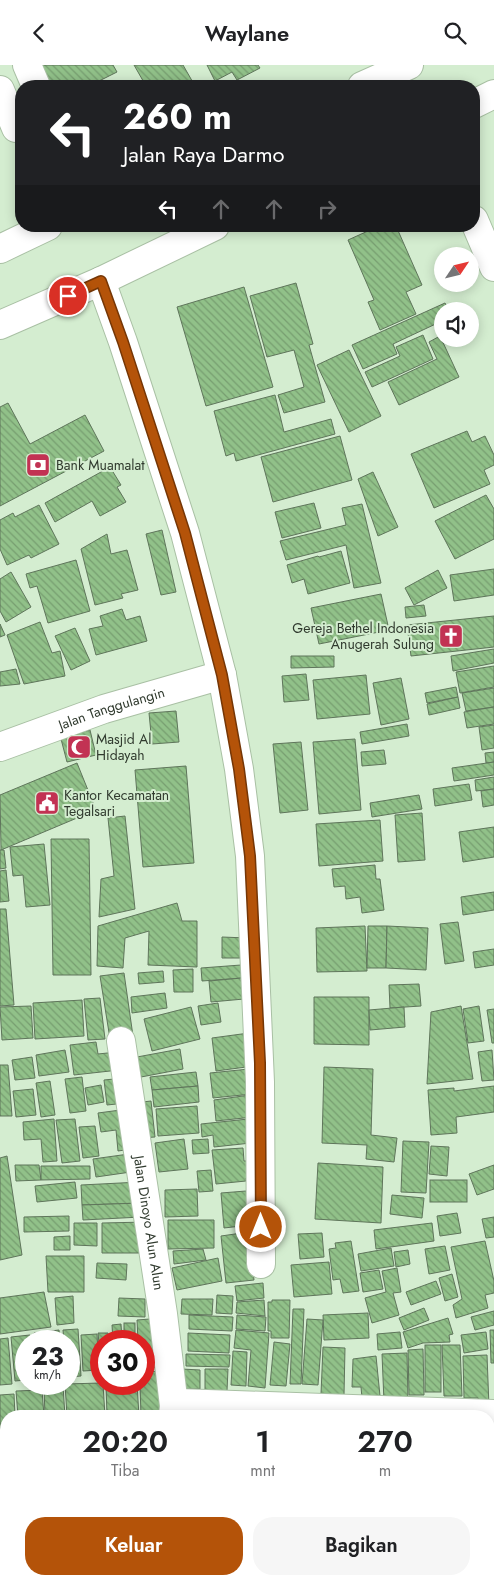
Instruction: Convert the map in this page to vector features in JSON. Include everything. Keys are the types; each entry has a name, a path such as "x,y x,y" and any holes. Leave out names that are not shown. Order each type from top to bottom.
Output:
{"street":[{"path":"26,65 33,80"},
{"path":"0,90 13,130"},
{"path":"480,101 494,95"},
{"path":"0,249 35,232"},
{"path":"0,325 101,281 203,232"},
{"path":"479,232 494,267"},
{"path":"101,281 123,342 185,533 222,675 239,769 250,856 260,1082 261,1263"},
{"name":"Jalan Tanggulangin","path":"0,747 104,709 222,675"},
{"name":"Jalan Dinoyo Alun Alun","path":"120,1041 163,1314 173,1410"},
{"path":"174,1410 179,1403 293,1410"}],"building":[{"path":"40,65 113,65 117,72 101,80 48,80"},
{"path":"134,65 183,65 192,80 143,80"},
{"path":"207,65 258,65 260,68 237,80 232,72 214,80"},
{"path":"366,232 399,232 422,285 406,292 416,314 380,330 368,302 374,300 348,240"},
{"path":"296,283 313,344 309,345 325,402 284,413 278,395 304,387 294,350 267,357 250,296"},
{"path":"244,287 273,387 206,406 177,307"},
{"path":"434,308 434,325 393,344 397,354 363,369 352,345"},
{"path":"423,335 433,359 372,387 365,372 400,356 396,347"},
{"path":"434,339 434,347 445,347 459,377 399,405 388,382 437,359 429,342"},
{"path":"349,350 381,416 349,432 317,365"},
{"path":"275,395 284,432 331,419 335,434 236,461 234,453 226,456 214,411"},
{"name":"Bank Muamalat","path":"8,403 30,444 85,415 104,451 0,506 0,407"},
{"path":"467,431 472,442 485,436 494,455 494,465 484,470 490,484 434,508 411,454"},
{"path":"340,436 352,480 273,502 261,457"},
{"path":"110,467 121,485 117,487 126,502 100,516 92,501 55,522 45,503"},
{"path":"373,472 398,527 378,536 358,479"},
{"path":"486,495 494,509 494,539 455,559 435,521"},
{"path":"314,503 321,528 282,538 275,512"},
{"path":"362,504 381,583 354,588 346,545 286,560 280,541 346,525 342,508"},
{"path":"39,505 59,544 31,558 29,555 7,565 0,549 0,520 13,513 15,517"},
{"path":"162,530 176,592 161,595 146,534"},
{"path":"107,534 111,554 127,550 138,590 121,594 123,598 95,605 81,549"},
{"path":"341,551 350,583 308,594 304,579 292,583 287,565"},
{"path":"76,560 90,611 48,623 37,586 30,588 26,574"},
{"path":"494,569 494,595 454,601 450,575"},
{"path":"438,570 447,588 414,605 405,588"},
{"path":"11,572 31,607 6,622 0,611 0,579"},
{"path":"381,594 389,630 319,644 311,608"},
{"path":"424,605 426,616 406,618 405,607"},
{"path":"122,609 126,620 140,616 147,641 96,655 89,629 103,626 100,616"},
{"name":"Gereja Bethel Indonesia Anugerah Sulung","path":"494,616 494,647 411,656 407,625"},
{"path":"40,622 52,653 60,651 65,676 24,684 7,635"},
{"path":"0,624 5,635 0,637"},
{"path":"75,628 90,661 71,670 55,636"},
{"path":"494,649 494,663 453,671 451,656"},
{"path":"291,656 334,656 334,667 291,668"},
{"path":"494,666 494,687 460,693 456,672"},
{"path":"16,669 20,684 0,686 0,672"},
{"path":"306,674 309,700 284,702 282,676"},
{"path":"366,675 370,714 317,719 313,680"},
{"path":"401,678 409,719 381,725 373,683"},
{"path":"456,687 458,697 427,703 425,693"},
{"path":"494,688 494,707 466,711 462,693"},
{"path":"458,697 460,708 429,715 427,704"},
{"path":"494,707 494,724 467,728 464,712"},
{"path":"176,711 179,742 152,744 149,713"},
{"name":"Masjid Al Hidayah","path":"84,722 86,731 90,730 96,755 67,762 61,739"},
{"path":"407,724 409,736 362,744 360,732"},
{"path":"494,725 494,748 482,750 479,727"},
{"path":"355,739 361,810 319,814 313,742"},
{"path":"301,742 308,810 280,813 273,744"},
{"path":"384,750 386,764 362,766 361,752"},
{"path":"494,752 494,762 486,763 485,753"},
{"path":"494,762 494,775 454,781 452,768"},
{"name":"Kantor Kecamatan Tegalsari","path":"77,763 96,810 1,850 0,795"},
{"path":"186,766 194,863 143,867 135,770"},
{"path":"494,777 494,789 476,791 475,780"},
{"path":"469,784 472,800 435,806 433,789"},
{"path":"494,789 494,805 483,807 481,791"},
{"path":"419,795 422,809 372,817 370,803"},
{"path":"422,813 425,860 398,862 395,815"},
{"path":"125,816 135,909 99,917 101,879 114,876 108,818"},
{"path":"380,820 383,861 319,866 316,824"},
{"path":"494,827 494,857 463,862 459,832"},
{"path":"51,839 89,839 91,975 53,975"},
{"path":"44,844 50,905 26,907 23,875 13,876 10,847"},
{"path":"0,850 4,850 6,868 0,869"},
{"path":"375,865 376,879 380,879 384,910 362,913 360,897 346,899 345,886 334,887 332,869"},
{"path":"6,870 9,901 0,902 0,871"},
{"path":"494,892 494,910 463,915 461,897"},
{"path":"177,903 182,921 197,921 197,967 148,965 149,931 125,938 123,968 97,966 98,926"},
{"path":"0,909 6,909 14,1005 0,1006"},
{"path":"458,922 464,961 445,964 440,924"},
{"path":"365,926 367,971 317,972 316,928"},
{"path":"368,926 387,926 386,968 367,968"},
{"path":"387,926 428,928 426,970 386,968"},
{"path":"222,937 247,938 246,958 222,958"},
{"path":"494,949 494,965 475,968 473,952"},
{"path":"241,965 242,978 202,981 201,968"},
{"path":"193,969 193,992 174,992 173,970"},
{"path":"163,971 164,982 139,984 138,973"},
{"path":"124,973 133,1036 110,1039 100,976"},
{"path":"242,978 244,999 211,1002 209,981"},
{"path":"419,984 421,1006 390,1008 389,985"},
{"path":"165,993 167,1008 132,1013 131,997"},
{"path":"314,997 369,997 369,1045 314,1044"},
{"path":"100,998 105,1039 88,1040 84,999"},
{"path":"82,1000 84,1036 35,1039 33,1003"},
{"path":"218,1003 221,1022 201,1025 198,1006"},
{"path":"31,1006 33,1038 2,1040 0,1007"},
{"path":"461,1006 473,1079 427,1084 431,1012"},
{"path":"479,1006 484,1041 468,1043 463,1009"},
{"path":"191,1007 200,1039 152,1051 144,1019"},
{"path":"404,1007 405,1027 370,1030 369,1010"},
{"path":"494,1009 494,1043 492,1043 487,1010"},
{"path":"249,1033 254,1066 216,1071 212,1038"},
{"path":"96,1042 98,1054 117,1052 119,1070 74,1075 70,1045"},
{"path":"180,1049 183,1069 141,1077 137,1057"},
{"path":"65,1050 69,1072 39,1076 36,1055"},
{"path":"492,1050 494,1080 482,1081 478,1052"},
{"path":"32,1057 35,1078 15,1080 12,1060"},
{"path":"0,1065 8,1065 12,1116 0,1116"},
{"path":"324,1067 373,1069 371,1135 397,1138 394,1162 366,1159 367,1145 322,1143"},
{"path":"249,1069 252,1094 213,1098 210,1073"},
{"path":"196,1072 198,1086 152,1090 150,1077"},
{"path":"82,1077 86,1111 70,1113 65,1079"},
{"path":"124,1078 126,1103 107,1105 104,1080"},
{"path":"50,1081 55,1115 41,1117 36,1083"},
{"path":"101,1085 104,1102 88,1105 85,1088"},
{"path":"198,1086 199,1102 154,1107 152,1090"},
{"path":"494,1086 494,1112 456,1117 457,1133 431,1135 428,1090 454,1088 454,1091"},
{"path":"33,1089 36,1115 16,1117 13,1091"},
{"path":"250,1095 253,1117 216,1121 214,1100"},
{"path":"151,1101 155,1137 139,1138 134,1103"},
{"path":"197,1106 199,1133 158,1136 156,1109"},
{"path":"128,1109 132,1149 118,1151 116,1130 101,1132 98,1113"},
{"path":"54,1119 57,1161 43,1162 41,1139 24,1140 23,1122"},
{"path":"75,1119 80,1161 62,1163 56,1120"},
{"path":"248,1119 251,1143 214,1147 213,1135 202,1137 201,1124"},
{"path":"95,1126 99,1156 83,1158 79,1127"},
{"path":"184,1139 188,1169 159,1172 155,1143"},
{"path":"208,1139 209,1153 193,1154 192,1140"},
{"path":"403,1141 429,1142 426,1193 401,1192"},
{"path":"431,1146 449,1147 447,1176 429,1174"},
{"path":"243,1148 244,1161 258,1161 259,1177 246,1178 246,1181 216,1184 212,1150"},
{"path":"136,1153 138,1171 96,1177 93,1159"},
{"path":"7,1156 22,1255 0,1260 0,1158"},
{"path":"318,1163 383,1167 381,1223 315,1219"},
{"path":"15,1165 39,1165 41,1180 16,1181"},
{"path":"494,1165 494,1189 477,1195 469,1174"},
{"path":"41,1166 90,1166 90,1179 41,1180"},
{"path":"211,1170 213,1191 199,1192 197,1171"},
{"path":"430,1180 467,1180 467,1202 430,1202"},
{"path":"75,1182 77,1198 37,1202 35,1186"},
{"path":"140,1182 141,1203 82,1205 81,1185"},
{"path":"197,1189 198,1216 165,1217 165,1190"},
{"path":"246,1191 250,1225 224,1228 221,1193"},
{"path":"392,1195 424,1198 422,1218 390,1214"},
{"path":"141,1203 141,1217 83,1220 82,1205"},
{"path":"457,1213 461,1233 440,1236 437,1216"},
{"path":"69,1216 69,1231 24,1232 24,1217"},
{"path":"494,1217 494,1237 486,1238 482,1219"},
{"path":"168,1220 214,1220 214,1248 168,1249"},
{"path":"147,1222 148,1253 102,1253 102,1223"},
{"path":"74,1223 97,1223 97,1246 74,1245"},
{"path":"432,1223 434,1241 376,1249 374,1230"},
{"path":"249,1232 254,1280 226,1283 221,1236"},
{"path":"322,1233 324,1257 300,1259 298,1234"},
{"path":"70,1236 70,1250 54,1250 54,1237"},
{"path":"351,1241 359,1291 343,1293 340,1279 333,1280 329,1249 336,1248 335,1243"},
{"path":"485,1241 494,1281 494,1293 485,1295 488,1308 456,1318 453,1305 462,1299 451,1247"},
{"path":"445,1246 450,1270 429,1274 425,1249"},
{"path":"391,1248 394,1266 361,1271 358,1254"},
{"path":"203,1249 206,1260 174,1264 173,1251"},
{"path":"408,1250 410,1264 396,1267 394,1252"},
{"path":"46,1256 84,1256 84,1292 48,1292"},
{"path":"218,1258 222,1281 177,1290 172,1268"},
{"path":"329,1262 332,1294 294,1297 291,1265"},
{"path":"97,1263 127,1264 126,1280 96,1278"},
{"path":"397,1268 401,1292 393,1293 399,1315 372,1323 365,1298 386,1292 382,1271"},
{"path":"379,1270 383,1289 363,1292 360,1273"},
{"path":"452,1274 458,1297 445,1301 439,1278"},
{"path":"436,1281 441,1294 411,1305 406,1292"},
{"path":"263,1283 264,1298 237,1301 235,1286"},
{"path":"44,1292 51,1327 15,1330 15,1332 0,1334 0,1298"},
{"path":"217,1295 233,1296 232,1314 216,1313"},
{"path":"73,1296 74,1323 57,1325 55,1298"},
{"path":"119,1298 145,1299 145,1317 118,1316"},
{"path":"182,1299 213,1299 212,1315 181,1314"},
{"path":"264,1300 265,1316 236,1313 237,1302"},
{"path":"272,1300 290,1300 289,1338 271,1338 271,1331 268,1331 268,1302 272,1302"},
{"path":"424,1308 429,1320 404,1330 399,1318"},
{"path":"293,1309 304,1309 301,1384 290,1384"},
{"path":"494,1311 494,1325 475,1330 471,1317"},
{"path":"368,1313 369,1338 324,1340 323,1315"},
{"path":"189,1315 233,1317 232,1331 189,1329"},
{"path":"237,1315 266,1317 265,1331 236,1329"},
{"path":"163,1318 165,1367 155,1367 155,1330 137,1330 137,1320"},
{"path":"448,1318 453,1334 449,1335 450,1342 423,1343 408,1348 403,1332"},
{"path":"307,1319 323,1320 318,1385 302,1384"},
{"path":"124,1323 135,1323 135,1330 124,1330"},
{"path":"121,1324 121,1330 112,1330 112,1325"},
{"path":"236,1330 269,1333 265,1388 248,1386 251,1350 234,1348"},
{"path":"490,1330 494,1330 494,1363 491,1363"},
{"path":"400,1332 402,1348 378,1350 377,1334"},
{"path":"486,1332 488,1349 464,1353 461,1335"},
{"path":"188,1333 230,1335 229,1353 188,1351"},
{"path":"90,1334 90,1371 83,1371 81,1335"},
{"path":"11,1337 15,1337 15,1381"},
{"path":"8,1338 12,1384 0,1385 0,1339"},
{"path":"274,1342 290,1344 286,1386 270,1385"},
{"path":"425,1345 441,1345 441,1392 425,1392"},
{"path":"442,1345 460,1345 462,1396 444,1396"},
{"path":"323,1347 345,1348 344,1395 321,1394"},
{"path":"423,1349 424,1395 409,1395 408,1350"},
{"path":"233,1351 247,1352 246,1386 231,1385"},
{"path":"407,1353 408,1401 384,1402 382,1354"},
{"path":"186,1354 230,1355 229,1367 186,1366"},
{"path":"487,1355 489,1407 479,1407 478,1398 464,1398 463,1356"},
{"path":"376,1356 380,1396 362,1398 361,1387 352,1387 353,1359"},
{"path":"182,1369 200,1370 200,1389 182,1389"},
{"path":"205,1369 228,1369 227,1391 205,1391"},
{"path":"155,1371 164,1371 166,1410 141,1410 140,1395 155,1395"},
{"path":"90,1383 90,1395 104,1395 105,1410 67,1410 66,1395 80,1395 80,1384"},
{"path":"14,1394 15,1410 0,1410 0,1395"},
{"path":"16,1395 42,1395 44,1410 18,1410"},
{"path":"44,1395 64,1395 65,1410 45,1410"},
{"path":"106,1395 138,1395 139,1410 107,1410"}],"place":[{"name":"Bank Muamalat","path":"38,465"},
{"name":"Gereja Bethel Indonesia Anugerah Sulung","path":"451,636"},
{"name":"Masjid Al Hidayah","path":"79,747"},
{"name":"Kantor Kecamatan Tegalsari","path":"47,803"}],"route":[{"path":"68,296 101,281 123,342 185,533 222,675 239,769 250,856 260,1082 261,1227"}]}
